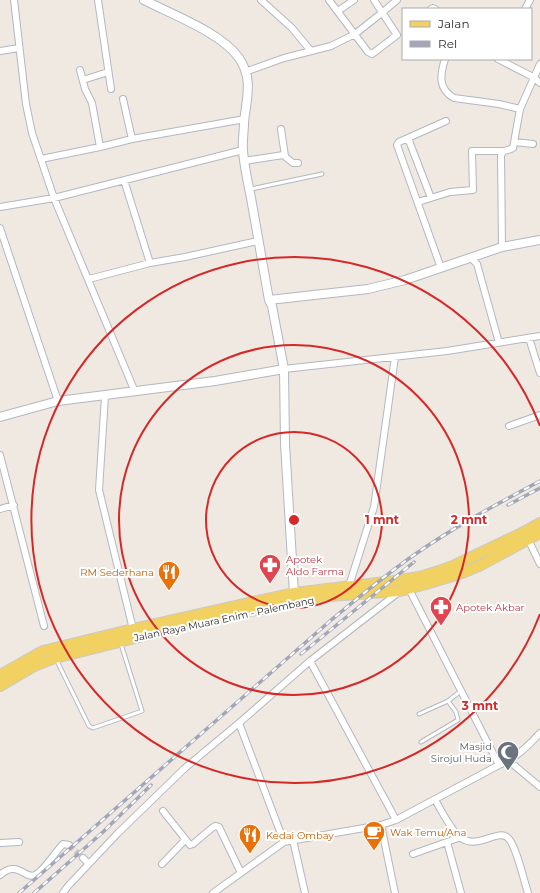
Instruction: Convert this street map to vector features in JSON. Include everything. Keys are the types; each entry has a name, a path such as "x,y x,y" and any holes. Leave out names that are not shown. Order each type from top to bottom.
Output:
{"main road":[{"name":"Jalan Raya Muara Enim - Palembang","path":"0,686 34,666 55,658 120,642 296,601 329,596 405,590 468,571 479,566 526,536 540,523"},
{"name":"Jalan Raya Muara Enim - Palembang","path":"0,675 43,651 294,593 419,577 455,565 526,536 540,533"}],"street":[{"path":"14,0 26,104 32,133 54,198 135,392"},
{"path":"98,0 111,89"},
{"path":"144,0 208,32 225,44 235,53 245,72 249,89 245,119 243,150 244,161 269,300 272,306 284,369 285,444 294,593"},
{"path":"261,0 292,28 311,51"},
{"path":"329,0 368,52 372,54 402,31"},
{"path":"338,11 354,0"},
{"path":"374,0 384,12 397,35"},
{"path":"245,72 284,58 331,46 355,34 397,0"},
{"path":"0,51 19,48"},
{"path":"445,60 442,85 444,90 451,97 499,104 520,109"},
{"path":"500,60 533,77 540,83"},
{"path":"418,202 450,192 474,189 472,151 504,151 512,149 520,109 540,64"},
{"path":"80,70 85,89 92,103 100,147"},
{"path":"83,80 108,72"},
{"path":"123,99 132,138"},
{"path":"41,160 100,147 132,138 245,119"},
{"path":"440,268 398,147 399,142 446,121"},
{"path":"281,129 285,156 291,162 298,163"},
{"path":"408,138 416,154 431,198"},
{"path":"514,142 533,144"},
{"path":"0,208 54,198 243,150"},
{"path":"502,247 501,154 504,151"},
{"path":"244,161 285,156"},
{"path":"124,180 150,263"},
{"path":"0,228 58,401"},
{"path":"269,300 368,288 405,280 502,247 540,240"},
{"path":"89,279 150,263 258,241"},
{"path":"471,258 477,264 499,343"},
{"path":"0,417 58,401 215,381 284,369 395,357 540,336"},
{"path":"529,338 540,373"},
{"path":"349,586 374,507 395,357"},
{"path":"105,396 99,490 133,629"},
{"path":"509,426 540,415"},
{"path":"0,455 44,626"},
{"path":"0,509 14,505"},
{"path":"526,536 540,564"},
{"path":"64,893 68,886 118,833 185,768 310,661 405,590 461,691 498,765"},
{"path":"310,661 396,820"},
{"path":"239,723 284,842"},
{"path":"213,893 284,842 381,825 396,820 498,765 509,761 532,742 540,733"},
{"path":"509,761 540,787"},
{"path":"435,800 455,833 460,838 472,842 478,842 503,835 507,837 514,847 528,893"},
{"path":"162,811 185,840 191,845 209,829 215,826 218,827 241,873"},
{"path":"381,825 395,893"},
{"path":"413,854 460,838"},
{"path":"162,864 185,840"},
{"path":"293,840 305,893"},
{"path":"0,843 19,842"},
{"path":"447,842 461,893"},
{"path":"0,875 8,870 15,869 31,876 36,875 63,844 69,845"},
{"path":"82,858 89,864"}],"lane":[{"path":"249,190 322,174"},
{"path":"55,658 89,726 94,728 142,711 120,642"},
{"path":"419,714 448,701 461,691"},
{"path":"421,742 458,720 456,712 448,701"}],"tunnel":[{"path":"69,845 83,858"}],"railway":[{"path":"19,893 330,621 382,579 414,555 460,525 540,481"},
{"path":"508,505 540,488"},
{"path":"301,654 414,562"},
{"path":"34,893 103,832 151,785"}],"place":[{"name":"Apotek Aldo Farma","path":"270,584"},
{"name":"RM Sederhana","path":"169,592"},
{"name":"Apotek Akbar","path":"441,626"},
{"name":"Masjid Sirojul Huda","path":"508,772"},
{"name":"Wak Temu/Ana","path":"374,852"},
{"name":"Kedai Ombay","path":"250,854"}]}
